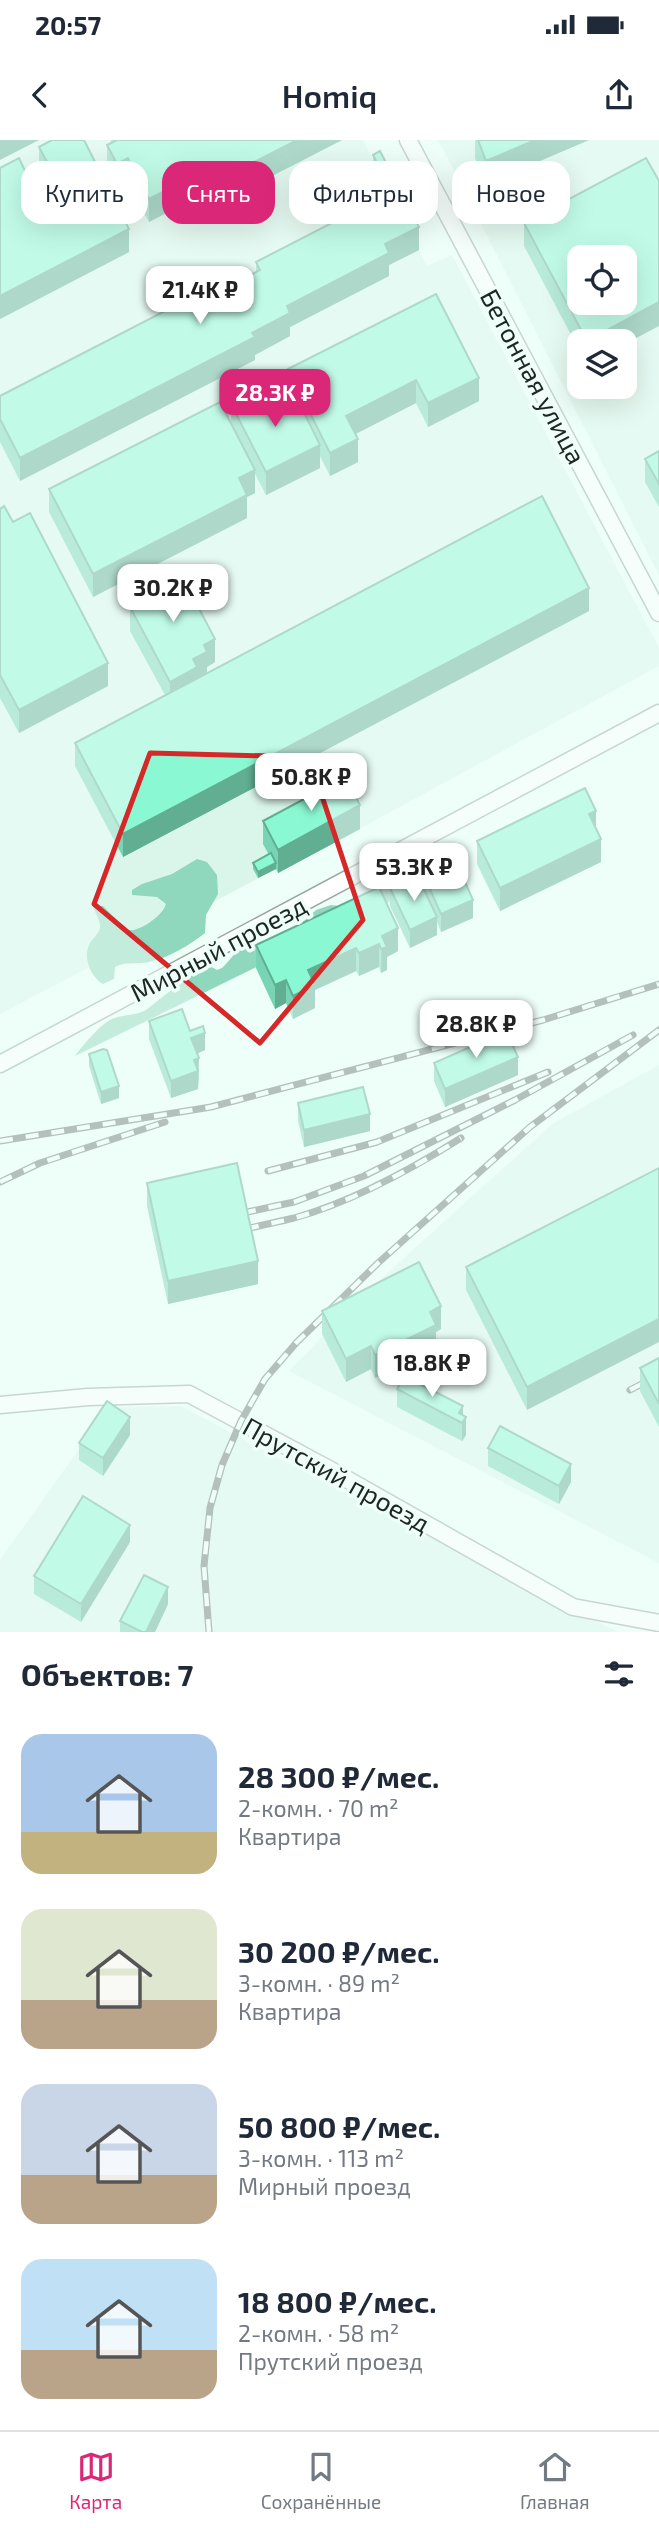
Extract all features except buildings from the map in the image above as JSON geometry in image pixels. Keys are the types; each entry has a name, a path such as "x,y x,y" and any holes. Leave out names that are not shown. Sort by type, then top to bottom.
{"street":[{"name":"Бетонная улица","path":"408,140 659,613"},
{"name":"Мирный проезд","path":"0,1064 659,713"},
{"name":"Прутский проезд","path":"0,1405 88,1397 190,1394 573,1607 659,1623"}],"highlighted area":[{"path":"150,753 309,757 363,920 260,1043 94,904"}],"shaded area":[{"path":"0,140 363,140 374,161 289,161 289,224 406,224 427,266 452,255 659,648 659,666 278,873 276,869 0,1014"},
{"path":"438,140 659,140 659,575 570,399 637,399 637,329 567,329 567,393 481,224 570,224 570,161 452,161 452,167"},
{"path":"659,1065 659,1563 289,1371 360,1298 552,1124"},
{"path":"181,1406 346,1494 618,1632 0,1632 0,1560 109,1407"}],"green space":[{"path":"197,859 207,862 217,875 218,894 206,915 205,933 164,957 115,967 114,979 103,984 99,981 87,960 90,943 100,928 93,906 103,906 127,930 137,929 160,914 166,904 157,897 132,895 132,890 172,874"},
{"path":"439,860 449,862 450,867 442,876 75,1056 108,1021 146,1010 203,965 217,970 222,968 251,939 257,937 259,947 293,931 316,910 331,905 347,907 377,887 403,882 423,865"}],"railway":[{"path":"0,1141 211,1107 543,1020 659,984"},
{"path":"209,1632 204,1566 210,1508 222,1465 241,1421 265,1379 297,1342 378,1263 530,1127 659,1030"},
{"path":"243,1213 294,1202 364,1176 515,1100 633,1035"},
{"path":"268,1171 377,1142 548,1072"},
{"path":"0,1182 40,1163 165,1122"},
{"path":"246,1229 294,1218 359,1194 422,1162 461,1138"},
{"path":"630,1390 659,1375"}]}
